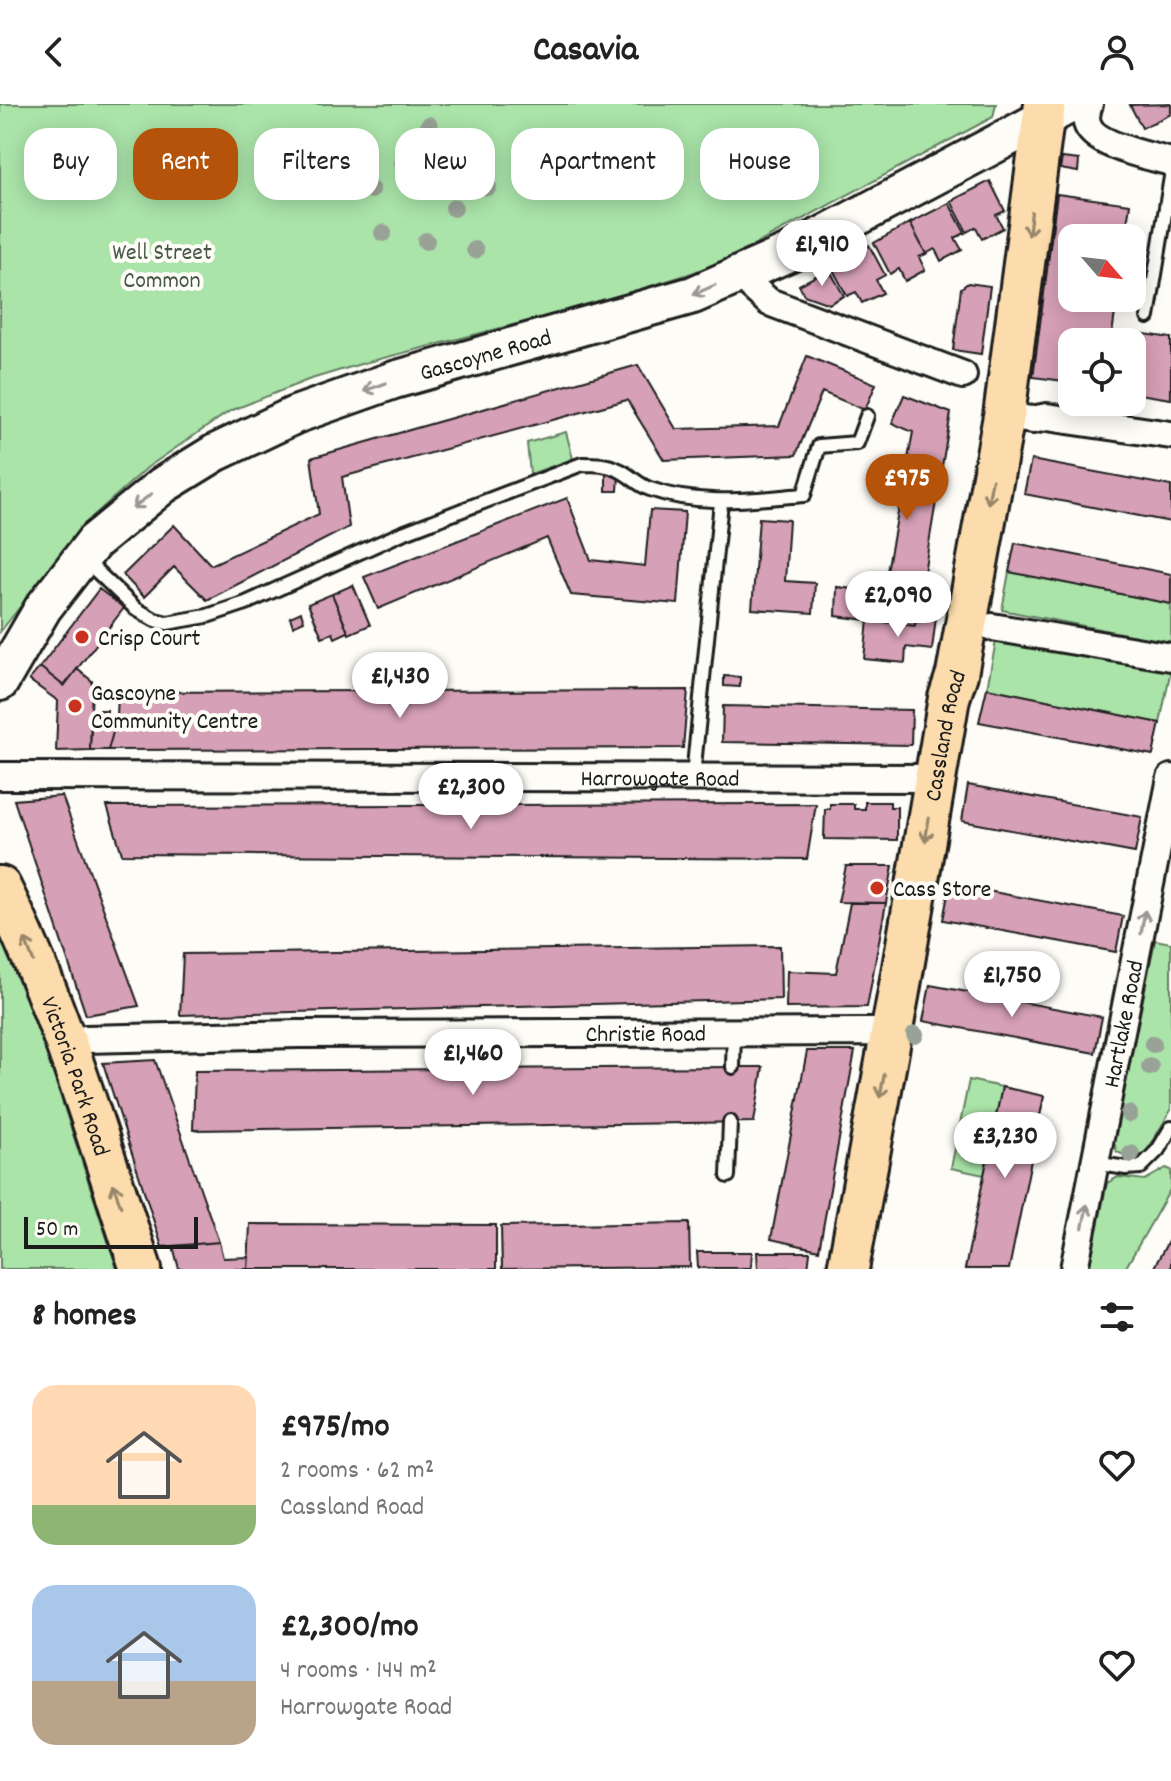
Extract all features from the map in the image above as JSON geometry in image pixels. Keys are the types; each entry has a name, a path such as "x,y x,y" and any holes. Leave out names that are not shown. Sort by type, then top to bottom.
{"main road":[{"name":"Cassland Road","path":"848,1269 1004,416 1053,109"},
{"name":"Victoria Park Road","path":"0,887 20,926 66,1042 141,1269"}],"street":[{"path":"1089,104 1087,124 1101,139 1171,162"},
{"name":"Gascoyne Road","path":"0,682 43,608 81,557 123,516 163,485 215,453 295,415 394,380 693,295 793,251 1053,109"},
{"path":"745,273 752,287 769,302 963,375"},
{"path":"1004,416 1032,420 1047,417 1171,435"},
{"path":"992,627 1171,657"},
{"name":"Harrowgate Road","path":"0,776 936,778"},
{"name":"Hartlake Road","path":"1074,1269 1171,778"},
{"name":"Christie Road","path":"66,1042 298,1034 892,1034"}],"lane":[{"path":"1148,317 1171,177"},
{"path":"81,557 136,609 155,620 167,623 207,616 246,603 400,534 582,464 603,464 650,489 721,502 804,495 819,446 857,443 867,416"},
{"path":"693,776 721,502"},
{"path":"733,1067 734,1032"},
{"path":"728,1176 730,1122"},
{"path":"1095,1163 1141,1167 1158,1150 1171,1128"}],"green space":[{"name":"Well Street Common","path":"0,104 996,104 993,117 726,260 591,305 308,380 230,411 148,467 92,517 0,632"},
{"path":"566,432 573,459 530,474 527,443"},
{"path":"1009,572 1171,604 1171,643 1002,610"},
{"path":"998,631 1171,669 1160,723 987,688"},
{"path":"0,928 46,1052 117,1269 0,1269"},
{"path":"1155,940 1171,943 1171,1110 1144,1156 1133,1159 1117,1152 1114,1143"},
{"path":"969,1080 1002,1087 984,1175 951,1168"},
{"path":"1166,1168 1171,1170 1171,1188 1125,1269 1089,1269 1107,1183 1118,1177 1145,1180"}],"building":[{"path":"1171,104 1171,114 1142,128 1130,105"},
{"path":"1062,158 1079,160 1078,172 1060,169"},
{"path":"990,181 1005,211 996,215 1003,228 982,239 976,227 967,232 951,201"},
{"path":"1057,194 1130,204 1127,224 1058,224 1058,312 1115,312 1113,328 1058,328 1058,380 1033,377"},
{"path":"949,203 965,233 955,238 962,250 941,261 935,249 926,254 910,223"},
{"path":"910,223 926,254 919,257 925,270 905,281 899,269 890,274 874,243"},
{"path":"869,245 885,275 876,280 883,293 862,303 856,292 847,296 831,266"},
{"path":"829,269 844,296 829,304 804,295 799,285"},
{"path":"968,283 990,286 981,354 953,350 961,288"},
{"path":"1146,334 1171,338 1171,399 1146,395"},
{"path":"807,356 876,384 865,410 822,392 796,455 664,460 627,400 342,477 349,527 207,600 174,567 144,597 123,575 174,525 211,565 319,514 311,458 638,365 676,429 779,426"},
{"path":"904,395 951,413 915,626 836,616 837,587 883,593 913,432 892,423"},
{"path":"1031,460 1171,486 1171,522 1024,494"},
{"path":"606,474 619,475 618,491 606,491"},
{"path":"567,498 591,560 645,566 650,510 685,512 678,604 571,595 547,538 378,609 364,577"},
{"path":"759,518 789,520 785,581 815,583 813,613 752,609"},
{"path":"1015,543 1171,574 1171,604 1009,572"},
{"path":"353,585 370,625 349,634 332,594"},
{"name":"Crisp Court","path":"99,589 124,608 64,686 40,667"},
{"path":"332,594 348,632 335,638 333,633 322,637 308,604"},
{"path":"301,612 304,621 293,626 290,617"},
{"path":"917,614 936,617 932,650 906,647 905,663 864,659 868,620 915,626"},
{"name":"Gascoyne Community Centre","path":"40,667 64,686 77,669 92,681 90,750 56,751 58,701 29,680"},
{"path":"724,676 740,677 740,687 724,686"},
{"path":"987,688 1160,723 1153,755 979,722"},
{"path":"688,690 683,748 108,750 117,718 118,692"},
{"path":"723,706 912,710 911,745 722,742"},
{"path":"92,710 107,710 106,719 117,718 108,750 90,750"},
{"path":"968,785 1142,817 1135,853 962,821"},
{"path":"62,796 139,1006 86,1015 14,800"},
{"path":"865,802 890,802 890,807 897,807 897,840 824,839 825,809 830,809 830,804 854,804 854,809 865,809"},
{"path":"816,804 807,859 122,854 107,806"},
{"path":"846,866 893,866 886,903 838,902"},
{"path":"950,884 1123,916 1116,952 943,920"},
{"path":"850,903 886,903 867,1007 786,1008 787,971 836,973"},
{"path":"780,946 781,999 180,1015 183,954"},
{"path":"930,985 1102,1017 1095,1053 923,1021"},
{"path":"807,1051 855,1051 819,1250 771,1239"},
{"path":"155,1060 219,1242 162,1247 103,1063"},
{"path":"763,1067 754,1122 193,1130 195,1071"},
{"path":"1002,1087 1044,1096 1009,1269 965,1269"},
{"path":"689,1223 690,1267 502,1269 501,1226"},
{"path":"250,1224 496,1225 496,1269 248,1269"},
{"path":"1171,1236 1171,1269 1153,1269"},
{"path":"219,1242 223,1258 249,1257 248,1269 179,1269 173,1246"},
{"path":"697,1252 752,1252 751,1268 698,1268"},
{"path":"757,1252 810,1252 808,1268 758,1269"}],"place":[{"name":"Crisp Court","path":"82,637"},
{"name":"Gascoyne Community Centre","path":"75,706"},
{"name":"Cass Store","path":"877,888"}]}
